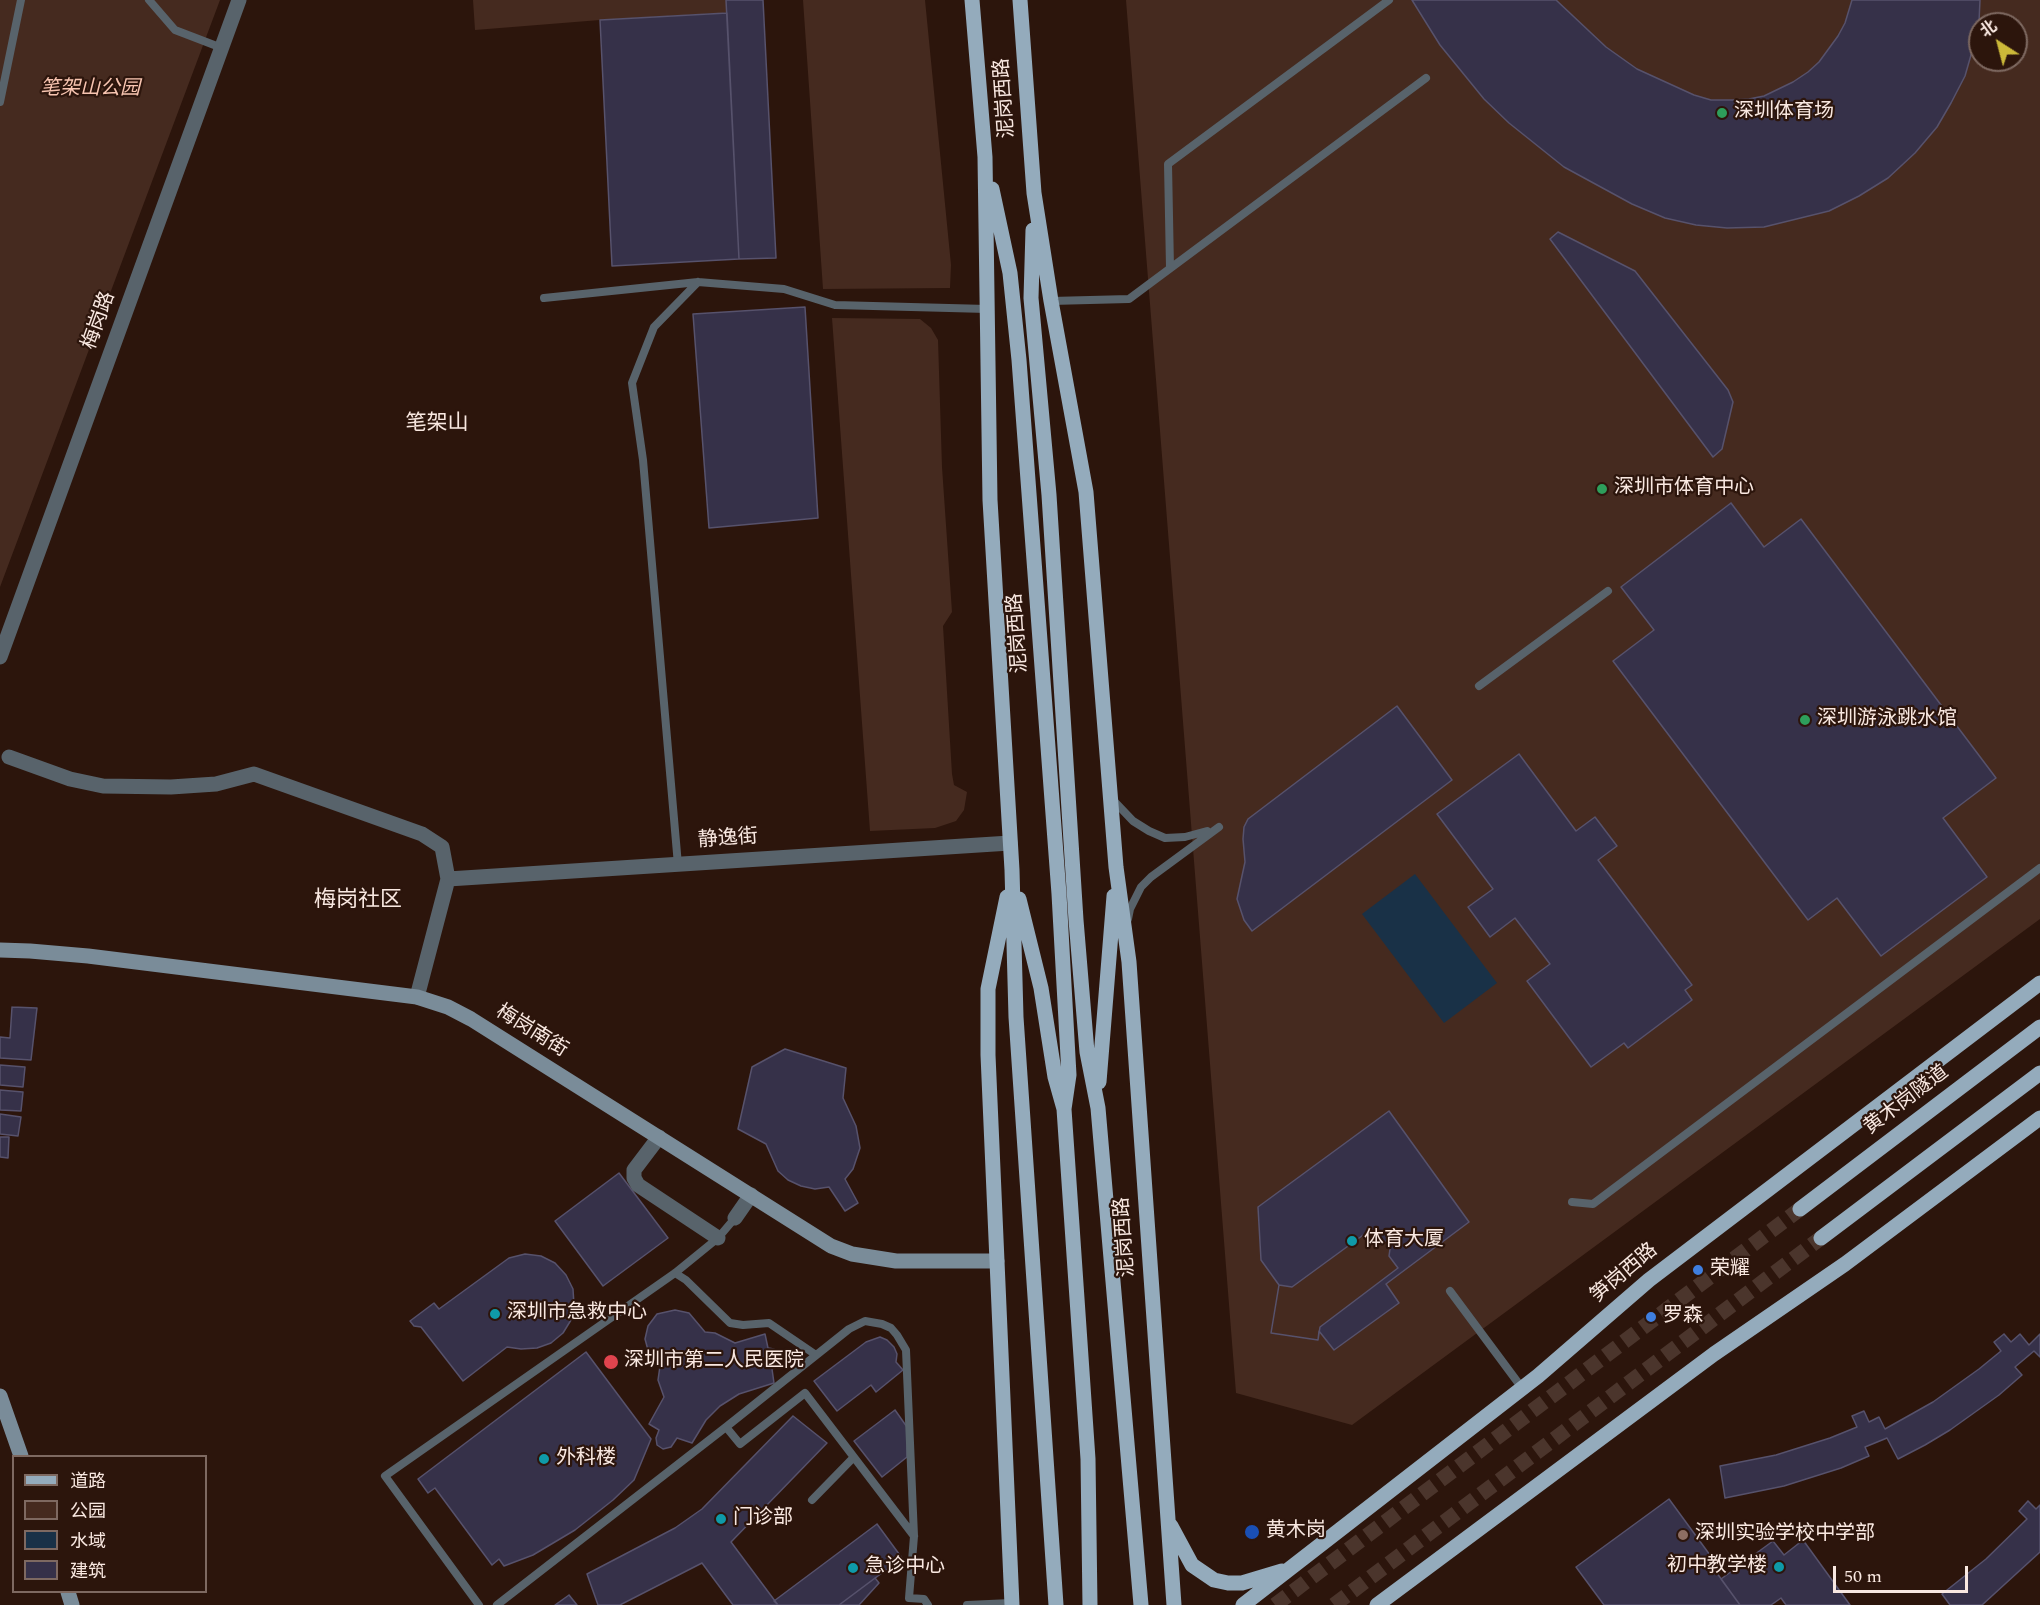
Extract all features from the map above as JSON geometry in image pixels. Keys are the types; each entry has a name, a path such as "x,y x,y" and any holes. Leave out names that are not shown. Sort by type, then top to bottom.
{"main road":[{"name":"泥岗西路","path":"972,0 984,156 990,500 1012,870 1016,1017 1056,1605"},
{"name":"泥岗西路","path":"1020,0 1034,193 1086,492 1116,867 1129,962 1173,1605"},
{"name":"泥岗西路","path":"984,156 1010,273 1019,360 1059,894 1069,1076 1064,1109"},
{"name":"泥岗西路","path":"1034,193 1031,298 1049,495 1076,920 1087,1052 1098,1108 1141,1605"},
{"name":"泥岗西路","path":"1098,1108 1116,867"},
{"name":"泥岗西路","path":"1012,870 1041,988 1055,1077 1064,1109 1088,1459 1090,1605"},
{"path":"1011,1604 989,1123 988,988 1012,870"},
{"name":"笋岗西路","path":"1243,1605 1522,1388 1649,1280 2040,983"},
{"name":"黄木岗隧道","path":"1800,1209 2040,1028"},
{"path":"1821,1238 2040,1073"},
{"path":"1377,1605 1714,1354 1845,1264 2040,1118"},
{"path":"1167,1518 1192,1565 1214,1580 1242,1583 1292,1567"}],"street":[{"name":"梅岗路","path":"0,657 240,0"},
{"path":"9,757 70,779 103,786 171,787 216,784 254,774 422,834 442,847 448,879 417,996"},
{"name":"静逸街","path":"448,879 1010,843"},
{"name":"梅岗南街","path":"0,950 88,956 417,996 448,1007 471,1019 831,1246 852,1254 896,1261 997,1261"},
{"path":"659,1137 634,1170 634,1178 638,1185 718,1238"},
{"path":"735,1218 751,1195"},
{"path":"0,1396 21,1455"}],"lane":[{"path":"0,102 21,0"},
{"path":"149,0 175,30 222,48"},
{"path":"1170,268 1168,164 1389,0"},
{"path":"1051,301 1129,299 1426,78"},
{"path":"678,865 643,460 632,383 654,327 698,282"},
{"path":"544,298 698,282 784,289 834,305 987,309"},
{"path":"1479,686 1608,591"},
{"path":"1111,798 1133,820 1165,838 1200,834 1219,827 1141,887 1130,909 1125,930"},
{"path":"1572,1202 1593,1204 2040,868"},
{"path":"478,1605 385,1476 675,1273 718,1238 735,1218"},
{"path":"675,1273 686,1280 730,1323 743,1326 769,1323 816,1355"},
{"path":"1450,1291 1522,1388"},
{"path":"497,1605 849,1329 865,1321 891,1328 903,1343 907,1356 914,1536 909,1598 924,1599 928,1605"},
{"path":"726,1427 740,1444 805,1393 914,1536"},
{"path":"812,1500 854,1457"},
{"path":"968,1605 1011,1604"}],"green space":[{"name":"笔架山公园","path":"0,0 220,0 0,587"},
{"path":"473,0 735,0 736,12 475,30"},
{"path":"803,0 925,0 951,265 950,288 823,289"},
{"name":"深圳市体育中心","path":"1126,0 2040,0 2040,919 1352,1425 1236,1393"},
{"path":"832,318 920,319 931,328 938,340 942,467 952,612 943,626 952,774 954,785 967,792 964,810 956,821 935,828 870,831"}],"water":[{"path":"1415,874 1497,983 1444,1023 1362,914"}],"building":[{"path":"726,0 763,0 776,258 739,259"},
{"name":"深圳体育场","path":"1412,0 1556,0 1606,47 1637,69 1694,95 1711,100 1749,99 1764,96 1793,82 1819,62 1845,23 1852,0 1980,0 1979,12 1968,12 1968,66 1965,76 1937,127 1915,153 1888,178 1829,211 1764,227 1727,228 1696,225 1665,218 1632,204 1564,167 1509,123 1484,99 1440,45"},
{"path":"727,13 739,259 612,266 600,20"},
{"path":"1558,232 1635,271 1728,390 1733,402 1722,449 1713,457 1550,239"},
{"path":"805,307 818,518 709,528 693,314"},
{"name":"深圳游泳跳水馆","path":"1731,503 1764,547 1801,519 1996,778 1943,818 1987,877 1881,956 1837,898 1808,920 1613,661 1654,630 1621,587"},
{"path":"1397,706 1452,780 1252,931 1244,920 1237,899 1245,862 1243,839 1244,827 1248,819"},
{"path":"1519,754 1576,831 1595,817 1617,846 1598,860 1692,985 1685,990 1692,1000 1628,1048 1624,1043 1591,1067 1527,981 1550,964 1515,918 1490,937 1468,907 1493,889 1437,814"},
{"path":"12,1007 37,1008 31,1060 0,1058 0,1037 10,1038"},
{"path":"785,1049 846,1068 843,1098 856,1126 860,1148 853,1169 845,1179 858,1203 845,1211 829,1187 815,1189 788,1180 778,1171 766,1144 738,1129 752,1067"},
{"path":"0,1065 25,1067 23,1087 0,1085"},
{"path":"0,1090 23,1092 21,1111 0,1110"},
{"name":"体育大厦","path":"1389,1111 1469,1222 1386,1284 1399,1303 1334,1350 1319,1331 1318,1340 1271,1333 1279,1285 1261,1260 1258,1207"},
{"path":"0,1114 21,1117 18,1136 0,1134"},
{"path":"0,1137 9,1137 8,1158 0,1157"},
{"path":"619,1173 668,1238 603,1286 555,1221"},
{"path":"1370,1230 1378,1240 1391,1242 1389,1256 1398,1268 1320,1327 1318,1340 1271,1333 1279,1285 1292,1287"},
{"name":"深圳市急救中心","path":"525,1254 541,1256 555,1263 566,1275 573,1289 574,1305 571,1320 563,1333 551,1343 537,1348 507,1347 463,1381 421,1327 414,1326 410,1321 434,1303 439,1309 509,1258"},
{"path":"675,1310 689,1313 705,1332 715,1333 735,1343 765,1334 768,1348 779,1353 780,1360 772,1369 774,1383 739,1394 720,1406 706,1420 692,1443 677,1438 671,1447 663,1449 657,1445 656,1438 659,1430 649,1424 664,1397 658,1380 660,1366 648,1350 645,1339 648,1326 657,1314"},
{"path":"2004,1334 2011,1342 2020,1334 2029,1345 2040,1334 2040,1357 2034,1351 2015,1367 2022,1375 1999,1395 1925,1445 1898,1459 1887,1438 1865,1447 1869,1456 1841,1468 1784,1486 1725,1498 1720,1466 1776,1455 1830,1438 1857,1427 1852,1416 1864,1411 1869,1422 1879,1417 1885,1429 1933,1402 1979,1369 2001,1351 1994,1342"},
{"path":"880,1337 894,1347 897,1354 896,1362 903,1370 876,1392 871,1385 837,1411 814,1381 866,1342"},
{"name":"外科楼","path":"586,1352 651,1439 634,1480 575,1530 533,1555 504,1566 499,1559 492,1565 435,1488 428,1493 418,1479"},
{"path":"895,1410 907,1427 907,1457 882,1477 854,1441"},
{"name":"门诊部","path":"793,1416 827,1443 731,1542 778,1605 733,1605 702,1563 620,1605 598,1605 587,1574 675,1528 702,1509"},
{"path":"1669,1499 1718,1566 1714,1569 1740,1605 1604,1605 1576,1567"},
{"path":"2028,1501 2036,1509 2040,1505 2040,1552 1982,1605 1950,1605 1942,1594 1986,1559 2027,1519 2019,1511"},
{"name":"急诊中心","path":"877,1524 902,1558 839,1605 778,1605 774,1601"},
{"name":"初中教学楼","path":"1803,1540 1850,1605 1786,1605 1781,1598 1771,1605 1740,1605 1721,1579 1773,1541 1784,1555"},
{"path":"875,1578 879,1583 859,1605 839,1605"},
{"path":"569,1595 577,1605 555,1605"}],"tunnel":[{"path":"1275,1605 1800,1209"},
{"path":"1334,1605 1821,1238"}],"place":[{"name":"深圳体育场","path":"1722,113"},
{"name":"深圳市体育中心","path":"1602,489"},
{"name":"深圳游泳跳水馆","path":"1805,720"},
{"name":"体育大厦","path":"1352,1241"},
{"name":"荣耀","path":"1698,1270"},
{"name":"深圳市急救中心","path":"495,1314"},
{"name":"罗森","path":"1651,1317"},
{"name":"深圳市第二人民医院","path":"611,1362"},
{"name":"外科楼","path":"544,1459"},
{"name":"门诊部","path":"721,1519"},
{"name":"黄木岗","path":"1252,1532"},
{"name":"深圳实验学校中学部","path":"1683,1535"},
{"name":"初中教学楼","path":"1779,1567"},
{"name":"急诊中心","path":"853,1568"}],"district":[{"name":"笔架山","path":"437,425"},
{"name":"梅岗社区","path":"358,902"}]}
